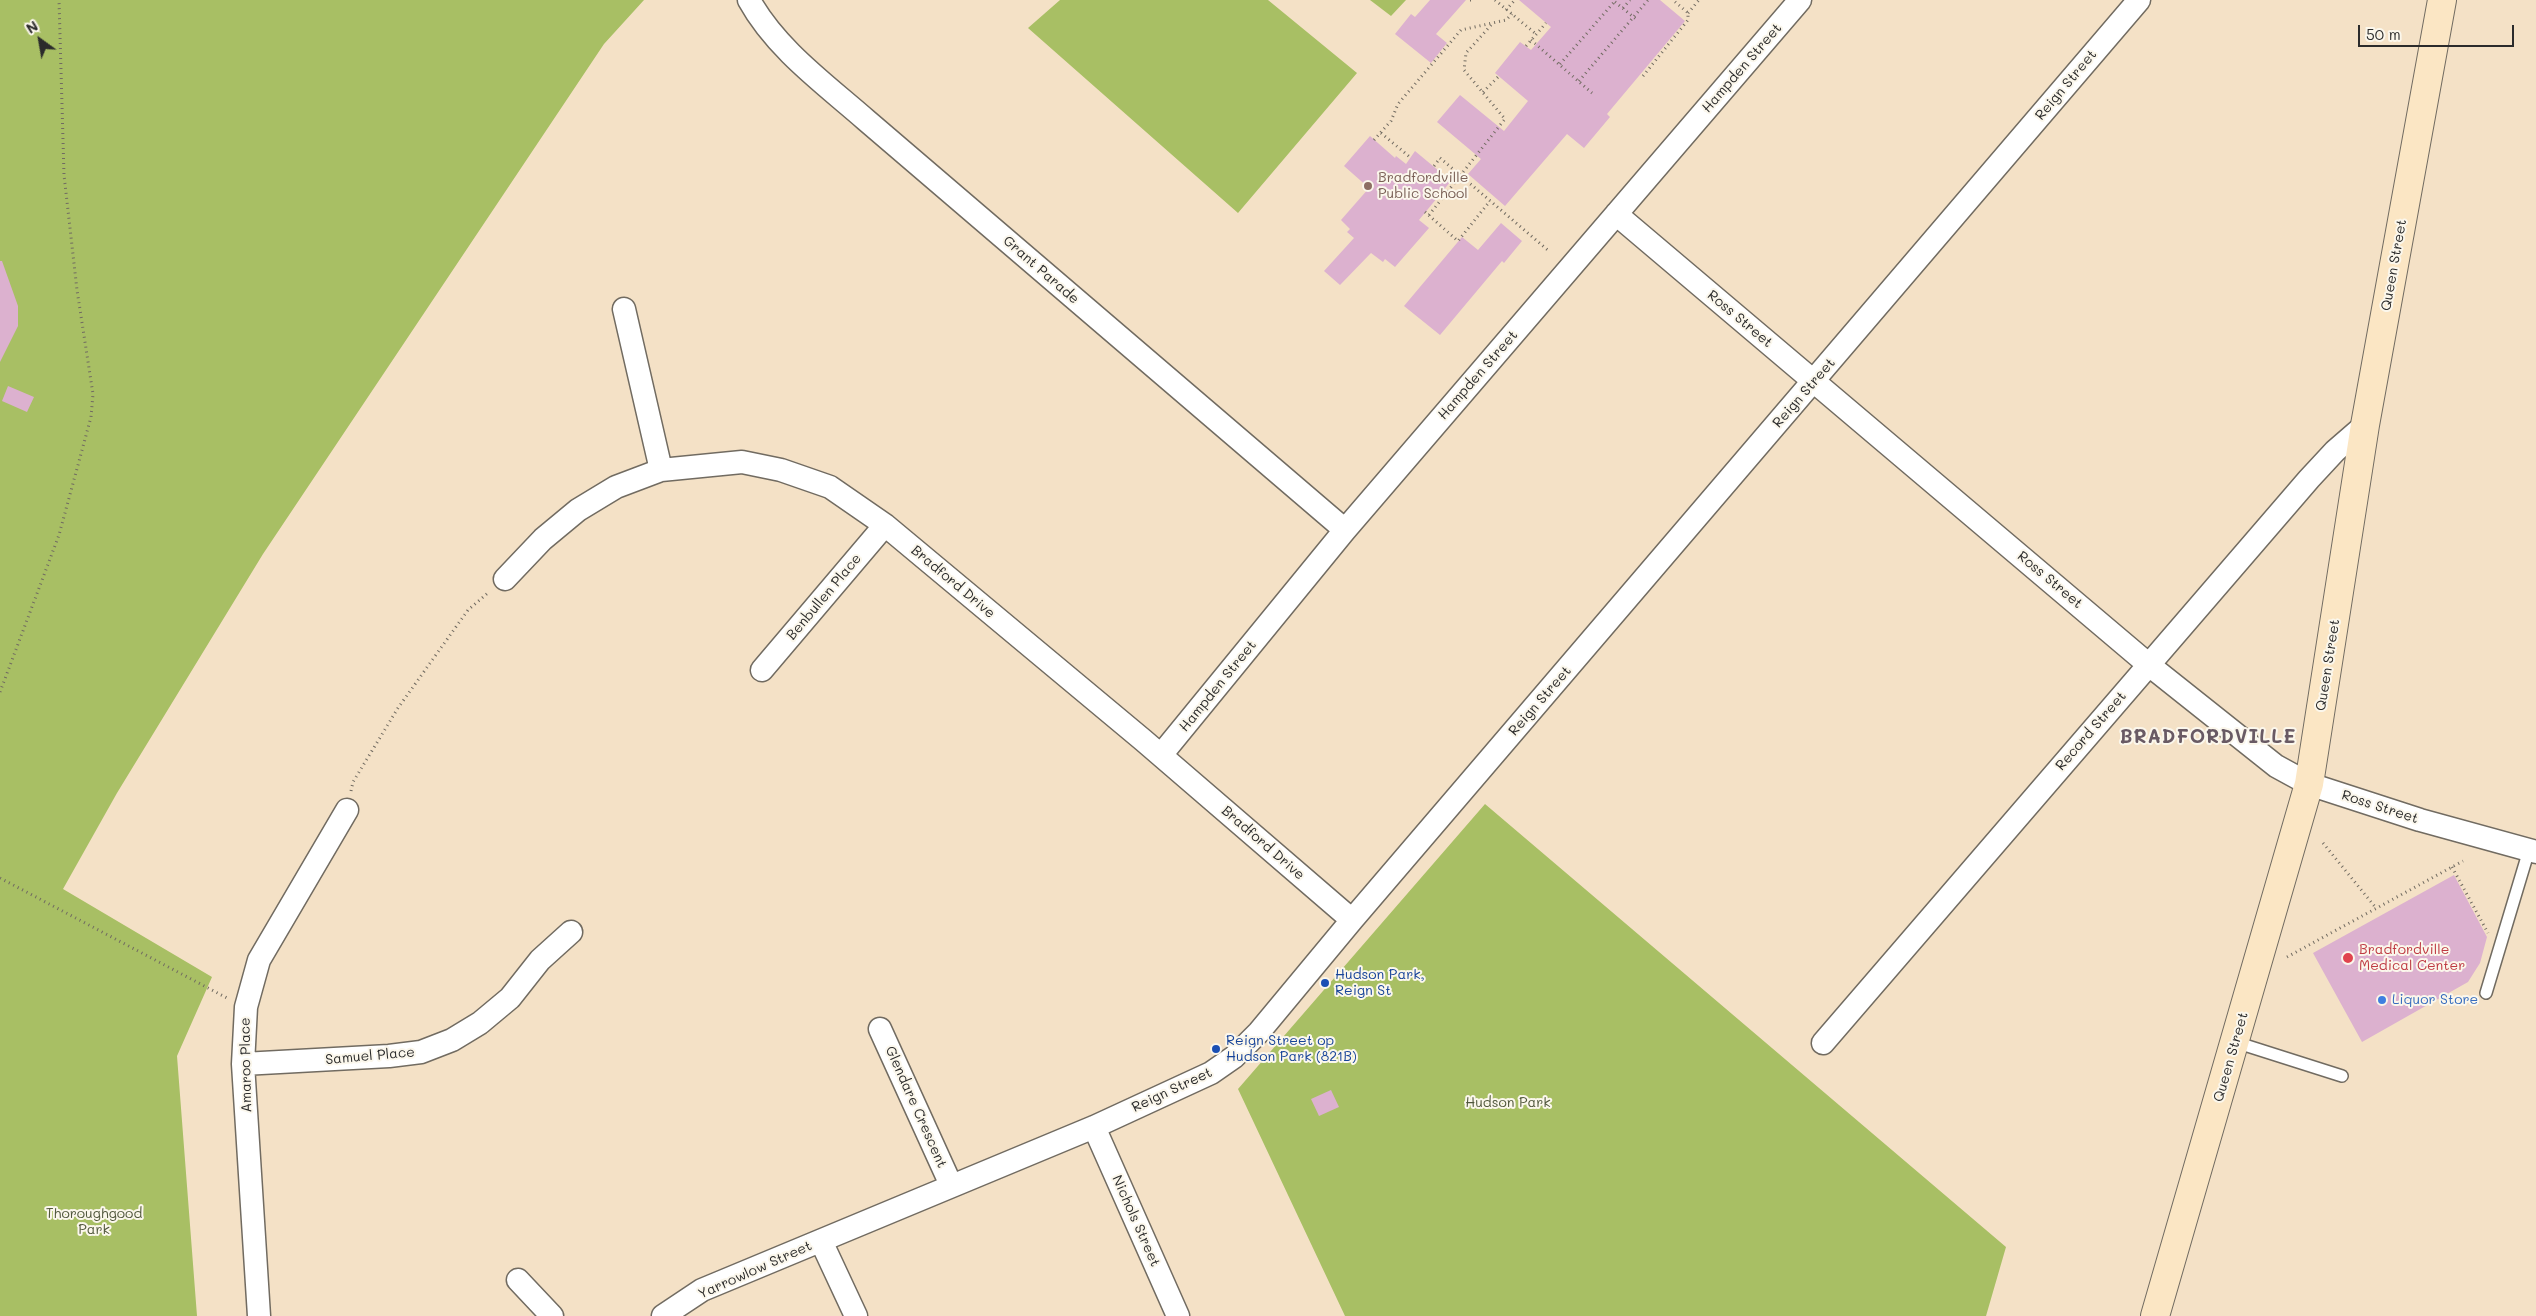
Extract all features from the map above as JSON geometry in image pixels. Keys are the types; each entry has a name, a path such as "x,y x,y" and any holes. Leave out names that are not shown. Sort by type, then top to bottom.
{"street":[{"name":"Grant Parade","path":"749,0 755,11 788,52 1345,530"},
{"name":"Hampden Street","path":"1161,756 1345,530 1800,0"},
{"name":"Reign Street","path":"821,1241 1094,1126 1210,1073 1234,1057 1259,1032 1352,920 2139,0"},
{"name":"Queen Street","path":"2155,1316 2309,784 2365,425 2442,0"},
{"name":"Ross Street","path":"1616,214 2149,665 2276,766 2309,784 2420,820 2533,851"},
{"path":"624,309 661,470"},
{"name":"Record Street","path":"1823,1043 2309,479 2335,451 2365,425"},
{"name":"Bradford Drive","path":"505,579 543,539 578,510 616,487 661,470 742,462 781,470 830,487 885,525 1161,756 1352,920"},
{"name":"Benbullen Place","path":"762,670 885,525"},
{"name":"Amaroo Place","path":"260,1316 243,1064 246,1007 259,960 348,810"},
{"name":"Samuel Place","path":"243,1064 389,1056 421,1052 452,1040 480,1023 510,998 540,960 571,932"},
{"name":"Glendare Crescent","path":"880,1029 951,1185"},
{"name":"Nichols Street","path":"1094,1126 1178,1316"},
{"path":"821,1241 856,1316"},
{"name":"Yarrowlow Street","path":"663,1316 702,1290 821,1241"},
{"path":"518,1280 552,1316"}],"lane":[{"path":"2486,994 2533,851"},
{"path":"2235,1042 2342,1076"}],"path":[{"path":"0,692 59,535 91,417 93,394 77,290 64,175 59,0"},
{"path":"1495,0 1536,34"},
{"path":"1506,10 1515,0"},
{"path":"1623,8 1630,0"},
{"path":"1579,81 1635,18 1648,0"},
{"path":"1673,0 1688,13"},
{"path":"1643,76 1688,20 1688,13 1699,0"},
{"path":"1560,64 1616,1 1635,18"},
{"path":"1374,140 1391,121 1398,104 1461,30 1506,20 1512,14"},
{"path":"1490,201 1458,241 1427,214 1506,119 1464,70 1466,52 1493,23"},
{"path":"1526,46 1546,23"},
{"path":"1531,40 1592,92"},
{"path":"1483,92 1499,76"},
{"path":"1381,133 1411,158"},
{"path":"1434,166 1440,158 1550,252"},
{"path":"348,810 353,782 398,708 468,610 505,579"},
{"path":"2323,843 2376,908"},
{"path":"2287,957 2463,861"},
{"path":"2452,868 2492,938"},
{"path":"0,878 193,982 246,1007"}],"green space":[{"name":"Thoroughgood Park","path":"0,0 644,0 604,44 263,554 117,793 63,889 212,977 177,1056 197,1316 0,1316"},
{"path":"1060,0 1268,0 1357,73 1238,213 1028,28"},
{"path":"1370,0 1406,0 1391,16"},
{"name":"Hudson Park","path":"1485,804 2006,1247 1986,1316 1345,1316 1238,1089"}],"building":[{"path":"1430,0 1466,0 1436,34 1447,43 1431,63 1395,34 1411,14 1415,17"},
{"path":"1519,0 1660,0 1685,21 1607,114 1610,117 1584,148 1567,134 1505,206 1468,174 1481,159 1437,122 1460,95 1504,131 1528,101 1495,73 1520,42 1531,50 1551,27"},
{"path":"1370,136 1395,158 1396,156 1406,164 1415,151 1451,181 1419,220 1429,228 1395,267 1385,259 1383,262 1371,253 1340,285 1324,271 1354,238 1347,232 1350,229 1341,220 1369,188 1344,166"},
{"path":"1501,223 1522,241 1504,263 1502,261 1440,335 1404,306 1462,237 1478,250"},
{"path":"0,261 2,261 18,306 18,326 0,362"},
{"path":"8,386 34,397 27,412 2,401"},
{"path":"2454,875 2487,937 2480,963 2468,982 2362,1042 2313,953"},
{"path":"1331,1090 1339,1107 1319,1116 1311,1099"}],"place":[{"name":"Bradfordville Public School","path":"1368,186"},
{"name":"Bradfordville Medical Center","path":"2348,958"},
{"name":"Hudson Park, Reign St","path":"1325,983"},
{"name":"Liquor Store","path":"2382,1000"},
{"name":"Reign Street op Hudson Park (821B)","path":"1216,1049"}],"district":[{"name":"BRADFORDVILLE","path":"2208,737"}]}
